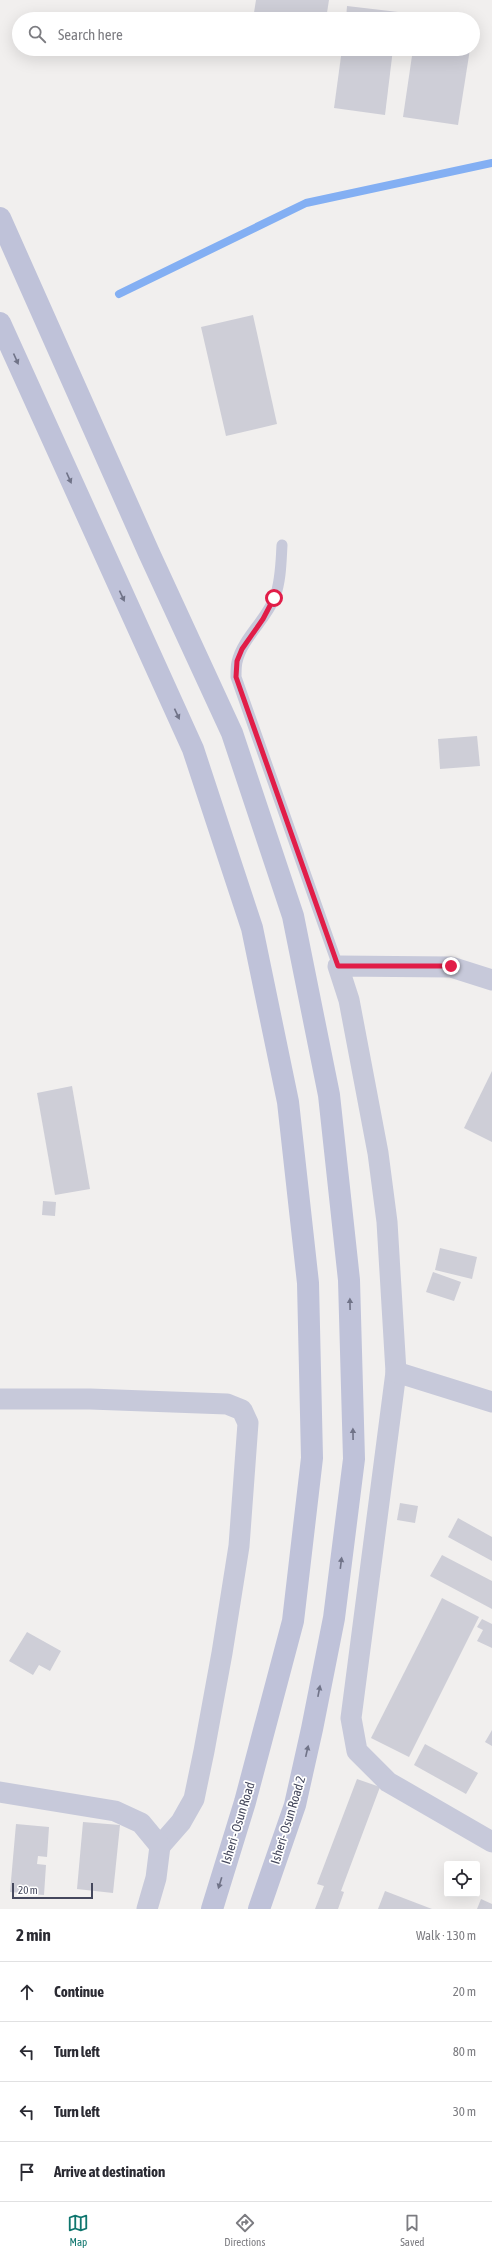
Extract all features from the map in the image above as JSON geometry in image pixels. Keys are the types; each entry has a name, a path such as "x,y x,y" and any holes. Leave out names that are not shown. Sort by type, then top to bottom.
{"main road":[{"name":"Isheri- Osun Road 2","path":"0,218 146,546 232,733 295,924 329,1094 350,1280 354,1452 334,1618 312,1729 295,1805 259,1909"},
{"name":"Isheri - Osun Road","path":"0,323 193,748 252,928 288,1102 308,1283 312,1458 293,1621 262,1738 212,1909"}],"street":[{"path":"492,980 451,966 338,966 349,1000 379,1161 387,1222 396,1372 352,1718 357,1751 388,1782 492,1842"},
{"path":"396,1372 492,1402"},
{"path":"0,1399 90,1399 227,1404 242,1410 248,1423 239,1546 222,1653 204,1751 194,1799 181,1822 160,1846 156,1878 147,1909"},
{"path":"0,1792 115,1811 141,1823 160,1846"}],"lane":[{"path":"282,544 280,578 274,598 263,619 242,649 237,661 236,677 338,966"}],"building":[{"path":"256,0 329,0 327,12 254,12"},
{"path":"347,6 398,12 347,12"},
{"path":"341,56 392,56 385,115 334,108"},
{"path":"412,56 469,56 458,125 403,117"},
{"path":"253,315 277,424 226,436 201,327"},
{"path":"477,736 480,766 440,769 438,739"},
{"path":"492,1071 492,1142 464,1128"},
{"path":"72,1086 90,1189 55,1195 37,1093"},
{"path":"43,1201 56,1202 55,1216 42,1215"},
{"path":"440,1248 477,1257 472,1279 435,1270"},
{"path":"433,1272 461,1282 454,1301 426,1292"},
{"path":"400,1503 418,1506 415,1523 397,1520"},
{"path":"458,1518 492,1537 492,1561 448,1537"},
{"path":"442,1555 492,1581 492,1609 430,1576"},
{"path":"442,1598 479,1617 409,1757 371,1738"},
{"path":"482,1619 492,1624 492,1648 477,1641 483,1630 477,1627"},
{"path":"27,1632 61,1651 50,1671 39,1665 33,1675 9,1661"},
{"path":"492,1730 492,1746 485,1742"},
{"path":"425,1744 478,1773 466,1794 414,1765"},
{"path":"357,1779 380,1787 341,1891 344,1892 338,1909 315,1909 324,1886 317,1884"},
{"path":"83,1822 120,1825 113,1893 77,1889"},
{"path":"16,1824 49,1827 47,1857 38,1856 37,1864 46,1865 44,1895 10,1892"},
{"path":"385,1891 432,1909 378,1909"},
{"path":"481,1899 492,1904 492,1909 477,1909"}],"waterway":[{"path":"119,294 306,203 492,163"}],"route":[{"path":"274,598 263,619 242,649 237,661 236,677 338,966 451,966"}]}
